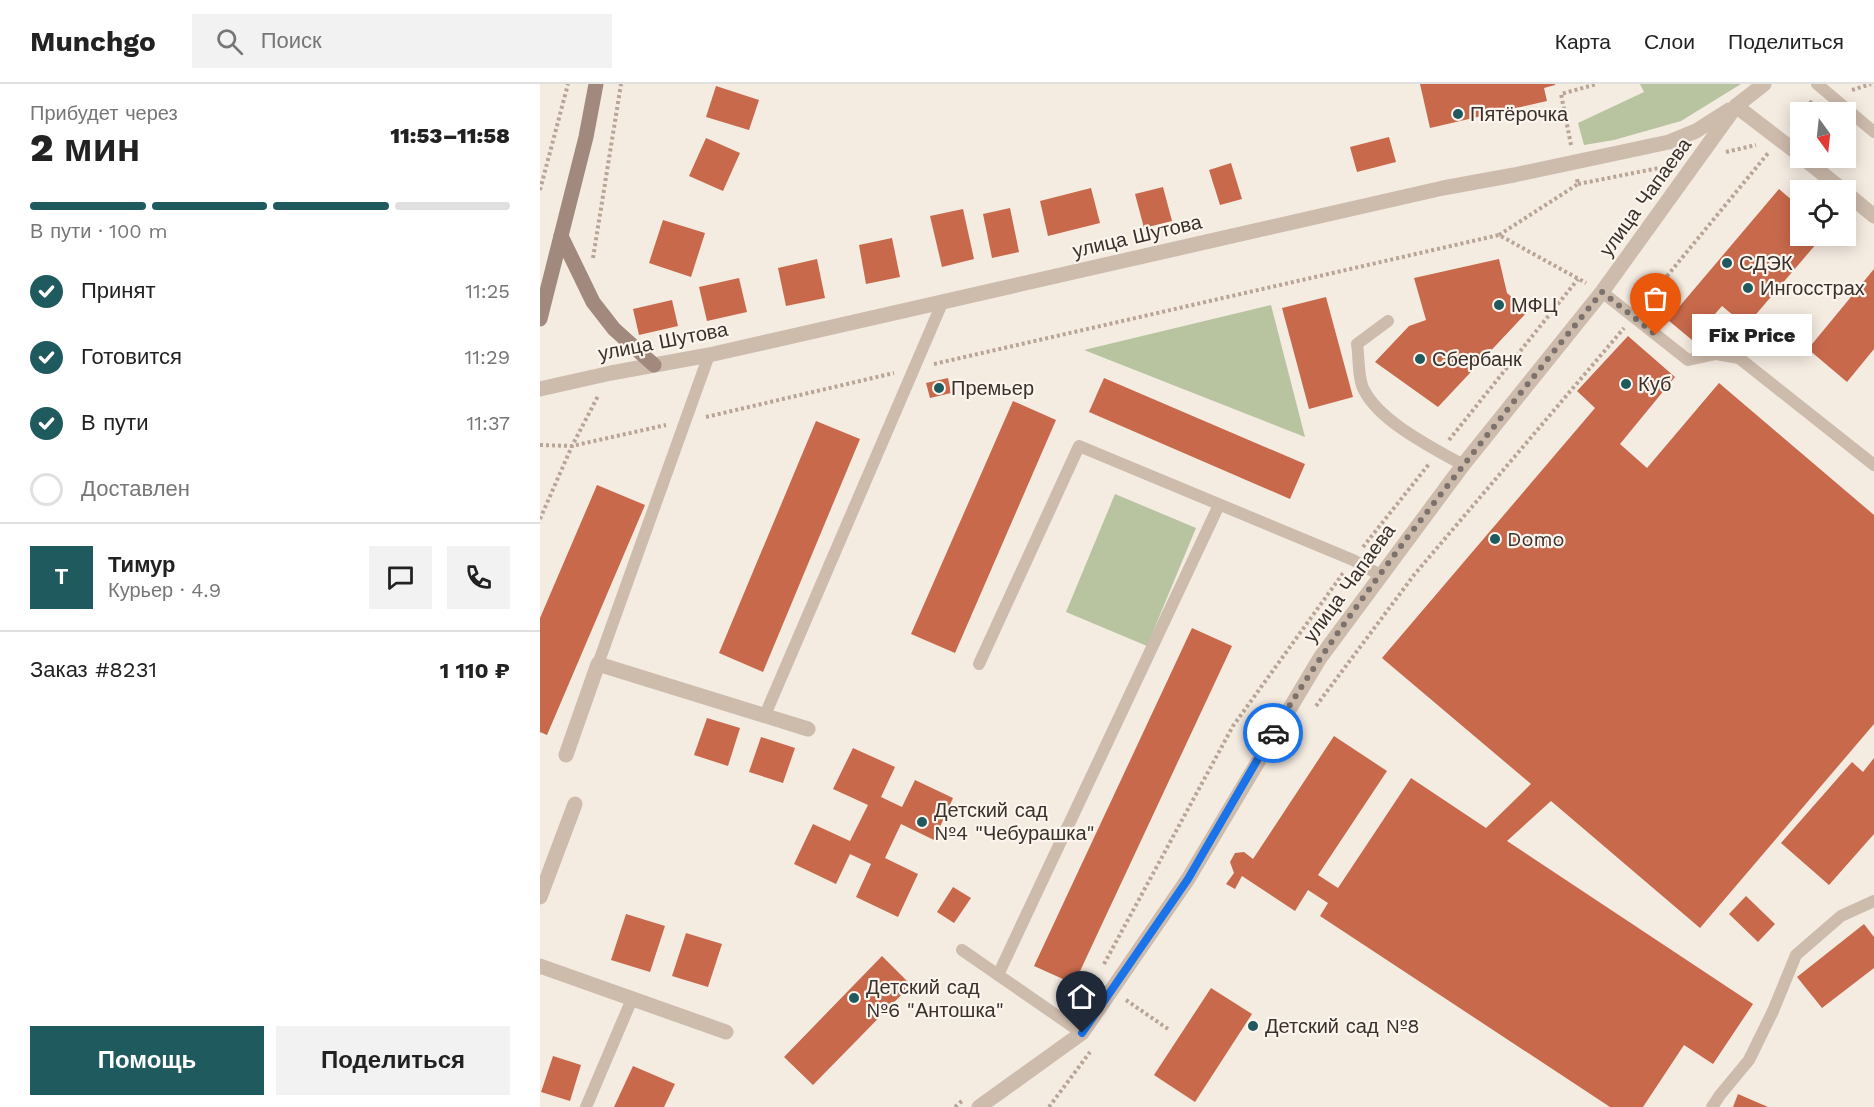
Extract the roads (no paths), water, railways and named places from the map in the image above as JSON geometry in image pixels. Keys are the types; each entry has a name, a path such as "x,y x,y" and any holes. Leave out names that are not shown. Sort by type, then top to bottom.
{"street":[{"path":"540,319 586,137 596,84"},
{"name":"улица Чапаева","path":"974,1101 1082,1033 1188,879 1320,658 1463,465 1602,292 1736,106 1761,85"},
{"path":"1736,106 1790,148"},
{"name":"улица Шутова","path":"540,389 709,355 1431,191 1669,142 1696,131 1736,106"},
{"path":"1816,168 1830,180"},
{"path":"1856,201 1874,216"},
{"path":"561,236 593,302 614,329 654,365"},
{"path":"566,755 598,664 808,729"},
{"path":"540,897 575,804"},
{"path":"540,966 726,1032"}],"lane":[{"path":"1817,84 1874,132"},
{"path":"1602,292 1688,360 1716,354 1739,358 1874,465"},
{"path":"765,716 943,301"},
{"path":"1388,321 1357,344 1363,389 1375,406 1409,435 1463,465"},
{"path":"598,664 709,355"},
{"path":"979,664 1079,446 1353,560 1380,575"},
{"path":"998,975 1219,505"},
{"path":"1712,1107 1749,1060 1773,1011 1796,955 1841,916 1874,901"},
{"path":"962,950 1082,1033"},
{"path":"586,1107 632,999"}],"place":[{"name":"Пятёрочка","path":"1458,114"},
{"name":"СДЭК","path":"1727,263"},
{"name":"Ингосстрах","path":"1748,288"},
{"name":"МФЦ","path":"1499,305"},
{"name":"Fix Price","path":"1656,335"},
{"name":"Сбербанк","path":"1420,359"},
{"name":"Куб","path":"1626,384"},
{"name":"Премьер","path":"939,388"},
{"name":"Domo","path":"1495,539"},
{"name":"Детский сад №4 \"Чебурашка\"","path":"922,822"},
{"name":"Детский сад №6 \"Антошка\"","path":"854,998"},
{"name":"Детский сад №8","path":"1253,1026"}]}
